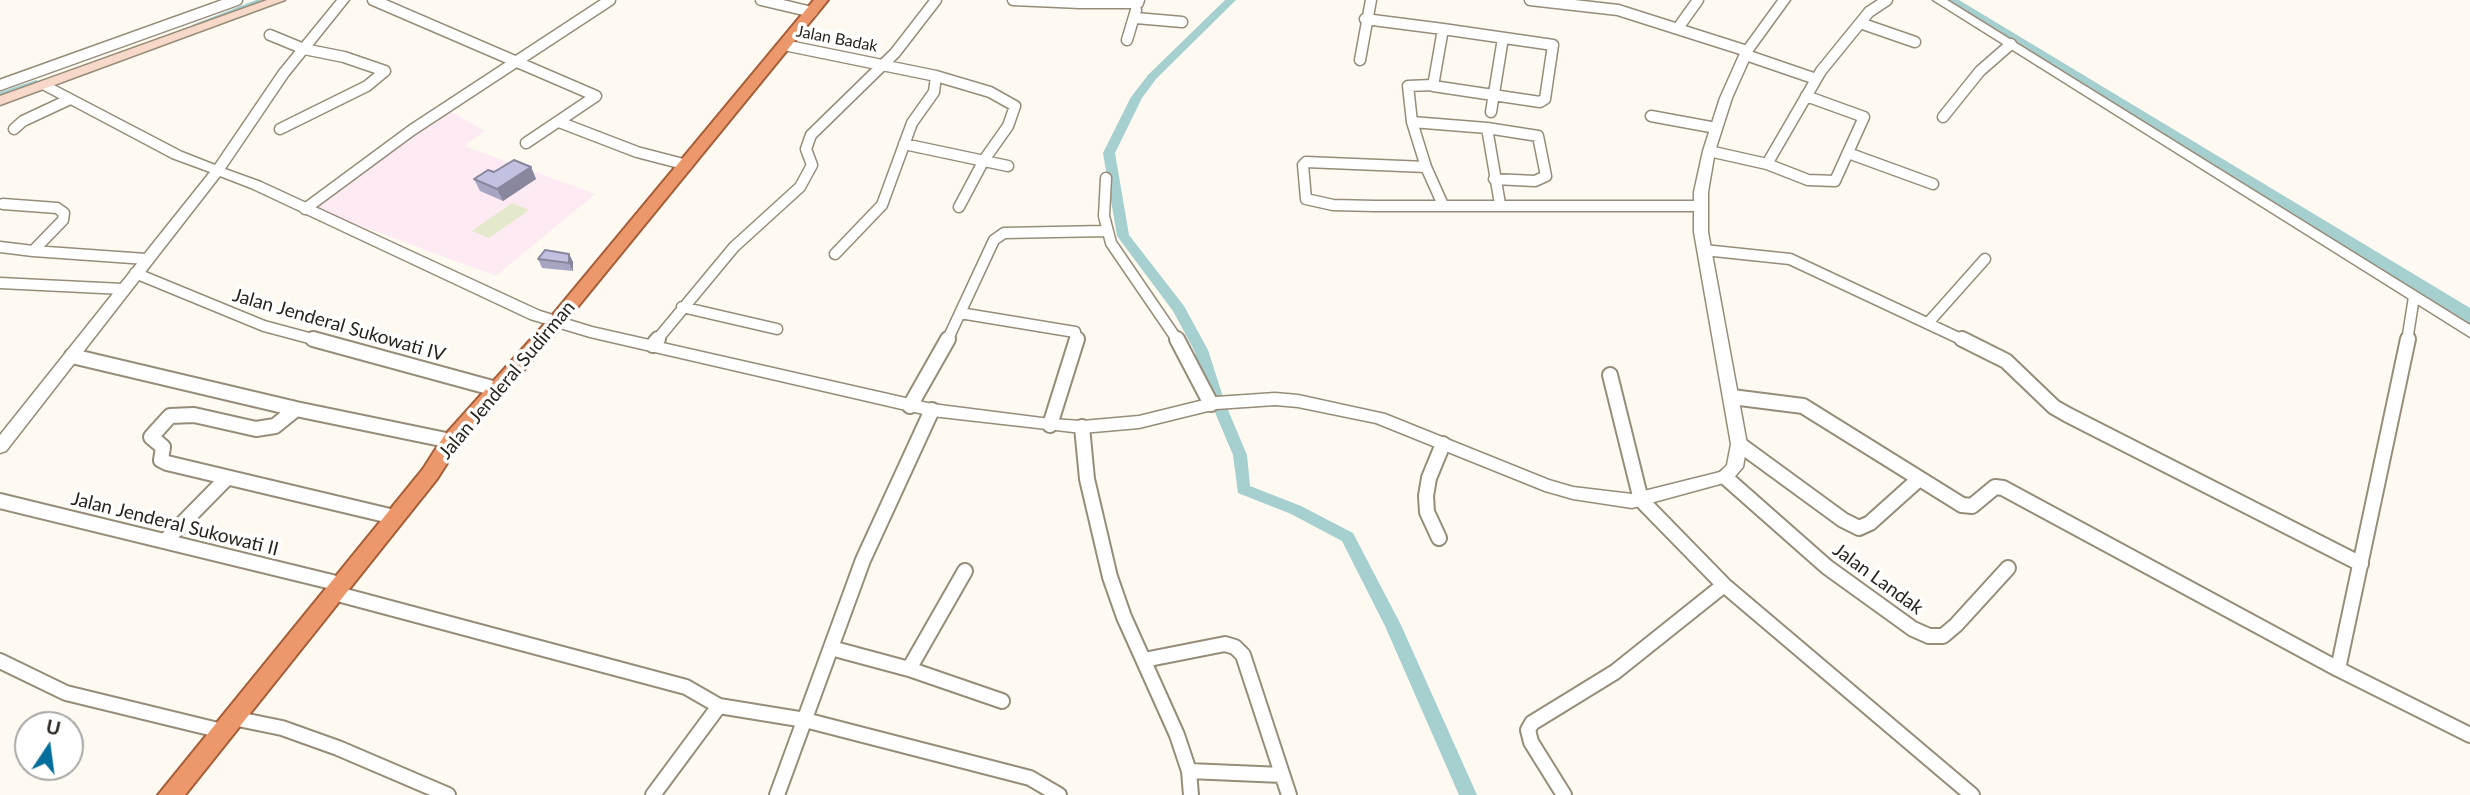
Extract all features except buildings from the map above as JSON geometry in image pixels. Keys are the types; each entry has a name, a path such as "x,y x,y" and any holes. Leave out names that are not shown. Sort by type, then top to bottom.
{"highway":[{"name":"Jalan Jenderal Sudirman","path":"170,795 430,474 452,441 556,322 784,45 809,7"}],"main road":[{"path":"0,102 238,5 279,0"}],"street":[{"path":"0,447 218,170 254,121 283,74 342,0"},
{"path":"373,0 596,96 526,143"},
{"path":"304,209 412,130 610,0"},
{"path":"761,0 809,7"},
{"path":"653,345 734,247 800,187 812,166 806,149 809,138 883,64 924,18 936,0"},
{"path":"1013,0 1138,1 1136,18 1127,40"},
{"path":"1360,60 1370,0"},
{"path":"1530,0 1618,10 1678,28 1816,79"},
{"path":"1678,28 1698,0"},
{"path":"44,85 177,155 218,170 556,322 806,384 910,406 1050,425 1082,427 1156,419 1210,397 1275,398 1380,418 1573,493 1617,500 1641,500 1725,477 1735,467 1739,444 1704,250 1701,206 1709,150 1746,53 1784,0"},
{"path":"1767,164 1816,79 1875,6 1886,0"},
{"path":"1939,0 2414,300 2470,332"},
{"path":"0,85 238,5"},
{"path":"1136,18 1182,22"},
{"path":"1365,19 1553,45 1545,99 1539,102 1432,85 1408,86 1412,121 1426,167 1443,205"},
{"path":"1860,23 1915,42"},
{"path":"1432,85 1443,29"},
{"path":"270,35 304,49 344,57 378,68 384,74 280,130"},
{"path":"1491,112 1503,37"},
{"path":"1943,117 1980,71 2011,44"},
{"name":"Jalan Badak","path":"784,45 936,76 990,92 1015,106 1008,125 984,160"},
{"path":"835,254 882,205 912,123 934,92 936,76"},
{"path":"1709,150 1767,164 1789,174 1831,183 1835,181 1864,118 1806,96"},
{"path":"14,128 68,100"},
{"path":"1651,116 1716,128"},
{"path":"1412,121 1538,136 1546,176 1535,180 1494,180"},
{"path":"559,122 646,155 687,164"},
{"path":"1487,128 1500,204"},
{"path":"904,144 1008,166"},
{"path":"1848,153 1933,184"},
{"path":"959,207 984,160"},
{"path":"1426,167 1307,162 1303,165 1306,199 1344,206 1701,206"},
{"path":"1106,178 1103,202 1105,231 1116,253 1168,323 1210,397"},
{"path":"3,204 57,208 64,213 64,220 33,251"},
{"path":"910,406 938,360 998,237 1024,231 1105,231"},
{"path":"0,247 146,259"},
{"path":"1704,250 1790,259 1928,323 2006,361 2054,407 2068,415 2361,564"},
{"path":"1928,323 1985,259"},
{"name":"Jalan Jenderal Sukowati IV","path":"135,273 264,327 496,389"},
{"path":"2,285 123,289"},
{"path":"2338,669 2414,300"},
{"path":"682,307 777,329"},
{"path":"960,313 1075,331 1077,338 1050,425"},
{"path":"72,356 296,409 452,441"},
{"path":"1610,375 1641,500 1724,585 1972,795"},
{"path":"1732,397 1803,406 1969,507 1995,487 2003,488 2338,669 2470,735"},
{"path":"296,409 266,429 181,415 170,416 150,438 163,447 161,460 226,479 394,517"},
{"path":"777,795 863,560 932,410"},
{"path":"1082,427 1087,479 1110,577 1124,617 1189,771 1191,795"},
{"path":"1439,538 1427,512 1426,496 1429,478 1443,444"},
{"path":"1739,444 1843,520 1859,528 1870,523 1919,479"},
{"name":"Jalan Landak","path":"1725,477 1827,567 1896,618 1929,636 1943,636 1956,625 2008,568"},
{"path":"165,541 226,479"},
{"name":"Jalan Jenderal Sukowati II","path":"0,501 165,541 686,687 719,706"},
{"path":"909,669 965,571"},
{"path":"1564,795 1531,742 1528,730 1532,723 1615,672 1724,585"},
{"path":"1144,660 1213,646 1235,647 1243,655 1289,795"},
{"path":"831,648 909,669 1002,701"},
{"path":"0,661 66,693 227,725 282,728 338,748 448,795"},
{"path":"653,795 719,706 805,720 1030,778 1059,795"},
{"path":"1189,771 1282,775"}],"shaded area":[{"path":"448,110 485,131 464,146 595,194 496,276 310,207"}],"green space":[{"path":"512,203 529,210 489,238 472,231"}],"waterway":[{"path":"197,25 265,0"},
{"path":"1231,0 1152,77 1137,97 1109,153 1123,236 1179,309 1201,350 1218,403 1240,455 1243,489 1296,510 1348,537 1393,625 1468,795"},
{"path":"1947,0 2470,318"},
{"path":"0,96 36,83"}]}
